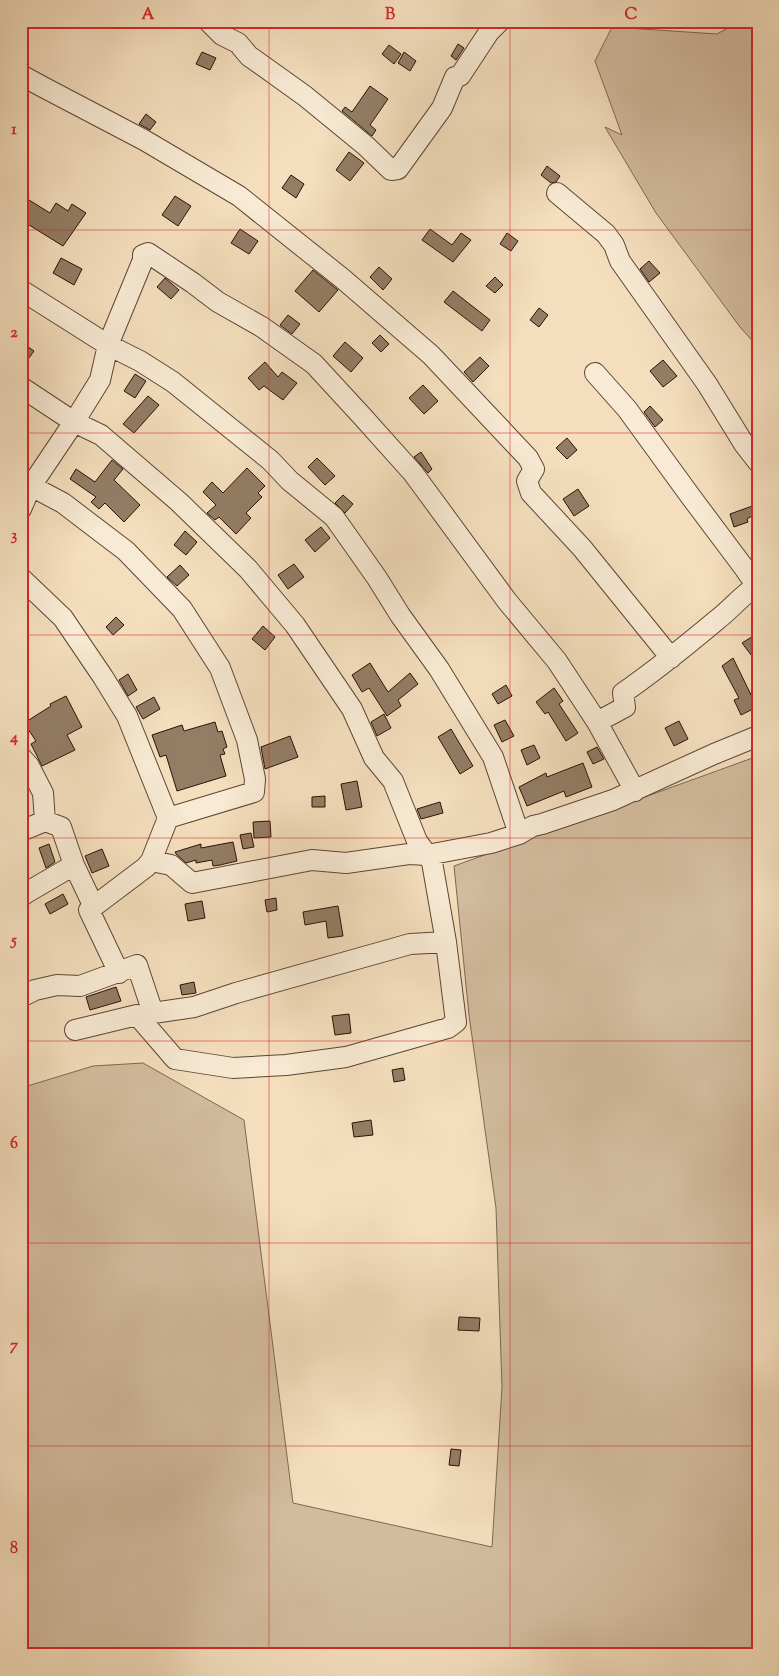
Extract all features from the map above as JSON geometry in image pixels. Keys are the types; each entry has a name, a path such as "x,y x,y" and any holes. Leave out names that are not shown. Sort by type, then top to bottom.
{"street":[{"path":"208,21 222,35 238,43 249,56 305,96 366,146 388,168 394,170 398,169 442,108 455,77 460,76 489,32 500,21"},
{"path":"21,75 42,88 144,140 239,196 344,279 431,355 528,458 534,469 527,481 531,492 582,548 671,658"},
{"path":"557,193 606,234 614,245 620,261 707,384 744,444 758,462"},
{"path":"21,509 31,486 100,380 108,345 143,260 143,255 148,253 218,302 262,327 314,364 361,415 413,474 507,601 557,661 597,722 634,791"},
{"path":"21,290 108,345 140,361 173,382 270,460 290,480 334,516 400,615 439,669 493,757 519,834"},
{"path":"595,373 627,409 757,587 748,591 733,607 671,658 623,693 625,707 597,722"},
{"path":"21,387 74,422 101,435 179,502 248,569 296,625 352,710 374,758 393,781 418,842 432,862 446,942 456,1022 454,1026 346,1056 286,1065 233,1068 175,1059 145,1014 137,966 80,986 57,985 35,990 21,997"},
{"path":"31,486 62,503 126,551 182,609 220,668 247,740 255,779 254,792 168,818"},
{"path":"21,578 63,618 127,716 168,818 151,861 146,867 89,910 119,973"},
{"path":"151,861 170,865 192,883 312,860 346,864 409,854 427,855 491,843 519,834 533,826 613,800 758,736"},
{"path":"21,757 29,766 27,776 43,793 45,821"},
{"path":"21,831 45,821 61,827 74,864 94,905"},
{"path":"21,897 74,864"},
{"path":"75,1030 145,1014 194,1008 236,993 410,944 446,942"}],"shaded area":[{"path":"740,21 758,21 758,347 740,327 656,213 605,127 622,135 595,61 612,27 717,34"},
{"path":"758,756 758,1655 21,1655 21,1088 93,1066 143,1063 244,1120 293,1503 492,1547 502,1387 496,1208 469,1015 454,866"}],"building":[{"path":"458,44 464,48 456,60 451,56"},
{"path":"389,45 401,54 394,64 382,54"},
{"path":"202,52 216,58 210,70 196,64"},
{"path":"404,52 416,61 410,71 398,63"},
{"path":"370,86 388,99 370,125 376,130 372,136 342,111 345,107 352,112"},
{"path":"146,114 156,122 150,130 139,124"},
{"path":"349,152 364,163 350,181 336,170"},
{"path":"547,166 560,176 556,182 551,183 541,175"},
{"path":"291,175 304,184 296,198 282,188"},
{"path":"21,195 50,213 56,203 68,211 72,204 86,213 63,246 21,220"},
{"path":"175,196 191,206 178,226 162,215"},
{"path":"240,229 258,241 249,254 231,243"},
{"path":"430,229 452,245 461,233 471,240 453,262 422,240"},
{"path":"507,233 518,241 511,251 500,244"},
{"path":"61,258 82,269 74,285 53,273"},
{"path":"649,261 660,273 649,282 640,269"},
{"path":"379,267 392,279 383,290 370,277"},
{"path":"313,270 338,290 319,312 295,291"},
{"path":"495,277 503,285 495,293 486,286"},
{"path":"165,278 179,290 171,299 157,287"},
{"path":"453,291 490,320 482,331 444,302"},
{"path":"539,308 548,315 539,327 530,320"},
{"path":"288,315 300,324 292,334 280,325"},
{"path":"380,335 389,344 381,352 372,343"},
{"path":"21,342 34,351 21,369"},
{"path":"345,342 363,358 351,372 333,356"},
{"path":"480,357 489,366 473,382 464,372"},
{"path":"663,360 677,376 663,387 650,371"},
{"path":"265,362 278,377 282,372 297,383 283,400 264,386 259,390 248,378"},
{"path":"135,374 146,381 135,398 124,391"},
{"path":"423,385 438,401 424,414 409,398"},
{"path":"148,396 159,405 134,433 123,424"},
{"path":"650,406 663,420 655,427 644,412"},
{"path":"567,438 577,450 567,459 556,448"},
{"path":"421,452 432,469 428,473 414,457"},
{"path":"317,458 335,476 325,485 308,467"},
{"path":"112,460 123,469 114,480 140,505 124,522 105,503 99,509 91,502 96,497 70,479 76,469 95,482"},
{"path":"247,468 265,486 258,493 262,497 246,513 251,518 236,534 219,517 215,520 207,513 216,505 203,492 212,482 223,493"},
{"path":"578,489 589,506 574,516 563,499"},
{"path":"343,495 353,504 345,513 335,503"},
{"path":"758,504 758,512 747,519 748,522 734,527 730,514"},
{"path":"321,527 330,538 315,552 305,540"},
{"path":"185,531 197,542 186,555 174,545"},
{"path":"294,564 304,577 288,589 278,575"},
{"path":"180,565 189,575 177,586 167,577"},
{"path":"116,617 124,625 113,635 106,627"},
{"path":"263,626 275,637 265,650 252,639"},
{"path":"758,633 758,664 742,643"},
{"path":"733,658 757,707 741,715 734,700 739,698 722,666"},
{"path":"370,663 388,692 410,673 418,684 398,700 401,706 387,716 369,688 362,692 352,675"},
{"path":"128,674 137,690 128,696 119,680"},
{"path":"506,685 512,696 498,704 492,694"},
{"path":"554,688 563,701 559,704 578,733 566,741 548,712 545,714 536,702"},
{"path":"66,696 82,727 67,735 75,750 42,766 31,744 36,741 24,723 51,706 50,704"},
{"path":"154,697 160,709 143,719 136,707"},
{"path":"384,714 391,728 377,736 371,722"},
{"path":"505,720 514,736 502,742 494,725"},
{"path":"679,721 688,739 674,746 665,728"},
{"path":"215,722 218,732 222,731 227,747 223,749 225,754 220,755 226,776 177,791 166,755 160,757 152,735 182,725 184,731"},
{"path":"451,729 473,766 460,774 438,737"},
{"path":"290,736 298,757 265,769 261,747"},
{"path":"534,745 540,758 527,765 521,750"},
{"path":"597,747 604,759 593,764 587,752"},
{"path":"583,763 592,787 566,797 564,791 527,806 519,787 546,773 547,777"},
{"path":"357,781 362,807 346,810 341,784"},
{"path":"325,796 325,807 312,807 312,797"},
{"path":"440,802 443,813 421,819 417,809"},
{"path":"270,821 271,837 254,838 253,822"},
{"path":"251,833 254,847 243,849 240,835"},
{"path":"233,842 237,861 220,865 213,866 212,860 196,863 196,860 186,863 175,852 201,844 201,848"},
{"path":"49,844 55,862 46,868 39,848"},
{"path":"102,849 109,866 92,873 85,856"},
{"path":"63,894 68,904 50,914 45,904"},
{"path":"276,898 277,910 267,912 265,900"},
{"path":"202,901 205,918 188,921 185,904"},
{"path":"338,906 343,936 328,938 326,921 305,925 303,912"},
{"path":"194,982 196,993 182,995 180,985"},
{"path":"116,987 121,1001 90,1010 86,997"},
{"path":"349,1014 351,1033 335,1035 332,1016"},
{"path":"403,1068 405,1080 394,1082 392,1070"},
{"path":"371,1120 373,1135 354,1137 352,1123"},
{"path":"459,1317 480,1318 479,1331 458,1330"},
{"path":"451,1449 461,1450 459,1466 449,1465"}]}
